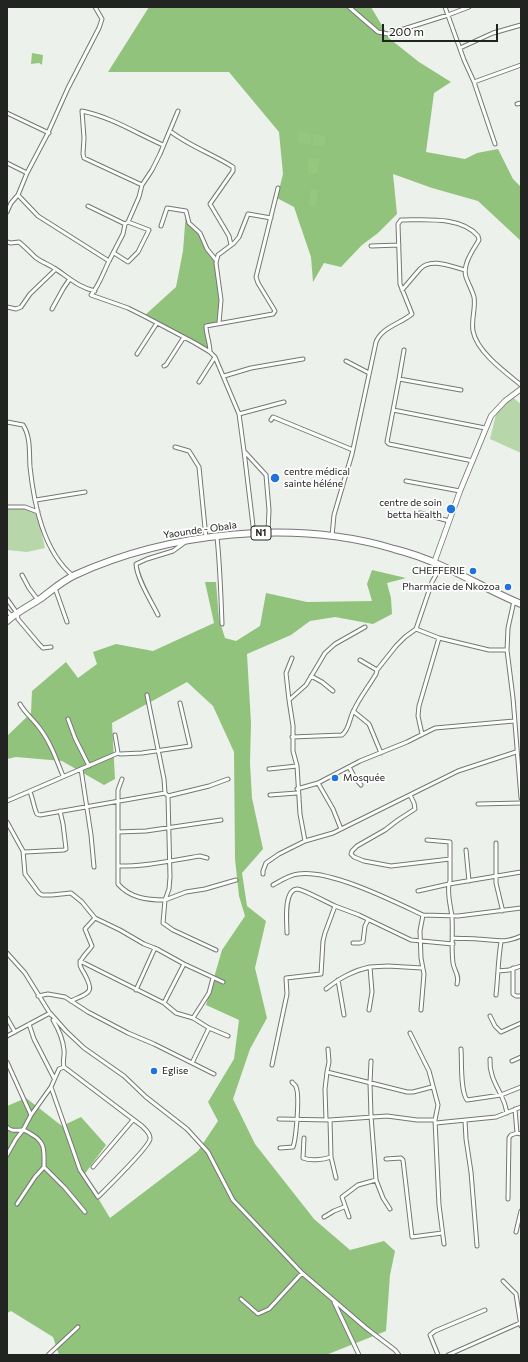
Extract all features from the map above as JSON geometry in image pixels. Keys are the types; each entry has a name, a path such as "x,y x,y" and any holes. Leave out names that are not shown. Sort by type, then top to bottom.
{"highway":[{"name":"Yaounde - Obala","path":"12,617 73,576 99,565 159,546 187,540 268,532 332,536 392,548 442,565 521,604"}],"street":[{"path":"7,212 11,203 18,195 27,173 49,133 65,94 99,28 102,19 95,7"},
{"path":"349,7 378,32 388,34 469,7"},
{"path":"445,7 468,71 474,82 495,144"},
{"path":"460,48 493,33 521,25"},
{"path":"474,82 521,65"},
{"path":"517,104 521,103"},
{"path":"142,185 84,158 82,110 99,114 111,119 163,145"},
{"path":"178,110 170,132 152,170 142,185 139,198 114,253 98,283 98,288 91,295 128,308 184,337 210,352 215,357 240,414 254,534"},
{"path":"7,113 49,133"},
{"path":"170,132 183,141 233,167 233,171 210,204 230,236 232,245"},
{"path":"7,163 27,173"},
{"path":"210,352 206,326 273,314 275,311 256,277 278,188"},
{"path":"18,195 38,216 109,261"},
{"path":"88,206 127,223 149,230 138,252 128,262 114,253"},
{"path":"161,226 167,208 186,211 189,223 200,234 207,249 216,260"},
{"path":"219,323 221,300 216,260 218,255 232,245 239,237 248,214 270,218"},
{"path":"332,536 334,515 353,450 378,336 385,330 412,314 402,290 399,275 398,224 401,220 439,220 467,227 477,234 478,240 465,270 474,296 475,306 472,319 473,331 478,344 496,364 521,385"},
{"path":"7,242 19,242 27,247 36,258 56,269 69,280 89,290 95,291"},
{"path":"371,246 399,245"},
{"path":"402,290 421,268 426,265 433,263 465,270"},
{"path":"7,307 16,309 21,308 30,294 56,269"},
{"path":"52,309 62,288 69,280"},
{"path":"137,354 158,323"},
{"path":"164,366 184,337"},
{"path":"404,350 387,440 388,443 473,461"},
{"path":"199,382 215,357"},
{"path":"224,376 251,368 303,359"},
{"path":"346,361 369,373"},
{"path":"399,379 461,390"},
{"path":"434,563 460,491 491,416 521,389"},
{"path":"240,414 284,402"},
{"path":"393,410 485,428"},
{"path":"271,420 273,417 353,450"},
{"path":"7,422 23,425 26,429 38,512 43,529 52,551 66,570 73,576"},
{"path":"174,446 189,451 199,467 206,538"},
{"path":"244,451 263,470 266,476 269,510 268,532"},
{"path":"406,481 460,491"},
{"path":"36,500 85,492"},
{"path":"7,507 25,507 38,512"},
{"path":"420,513 450,521"},
{"path":"217,537 220,564 222,624"},
{"path":"158,614 142,583 136,569 136,564 174,551 187,540"},
{"path":"292,737 342,735 345,733 353,712 377,670 396,646 416,629 419,624 432,582 442,565"},
{"path":"22,575 38,600"},
{"path":"55,588 67,622"},
{"path":"7,599 12,617"},
{"path":"514,601 508,628 507,650 511,677 521,798"},
{"path":"7,611 12,617 18,619 43,648 51,647"},
{"path":"289,700 306,685 325,653 335,644 365,626"},
{"path":"416,629 439,638 488,650 507,650"},
{"path":"422,734 418,716 419,706 439,638"},
{"path":"292,658 286,673 293,726 292,737 297,766 297,791 301,826 305,841"},
{"path":"360,660 377,670"},
{"path":"311,676 322,682 333,691"},
{"path":"147,695 159,751 166,795 170,860 169,889 165,900 163,923 173,930 216,950"},
{"path":"7,801 118,753 142,753 190,746 180,703"},
{"path":"20,704 24,711 38,725 50,743 63,776"},
{"path":"353,712 370,724 381,753"},
{"path":"68,719 75,738 89,766"},
{"path":"270,795 297,791 318,783 349,766 435,728 514,721"},
{"path":"115,735 118,753"},
{"path":"516,747 521,746"},
{"path":"263,874 266,863 279,854 305,841 333,833 458,771 516,752"},
{"path":"269,769 297,766"},
{"path":"349,766 355,778 361,785"},
{"path":"81,769 91,835 94,867"},
{"path":"122,779 118,790 118,884 123,890 142,899 165,900 186,892 205,889 236,880"},
{"path":"30,792 37,814 166,795 209,786 228,780"},
{"path":"318,783 333,810 341,829"},
{"path":"410,795 415,809 385,830 357,846 351,854 354,858 391,866 450,859"},
{"path":"478,804 521,803"},
{"path":"22,851 27,853 66,849 60,811"},
{"path":"118,832 146,831 221,820"},
{"path":"7,822 22,851 25,874 35,890 42,894 74,894 95,918 144,944 223,982"},
{"path":"427,840 450,842 450,877 448,890 452,917 453,965 458,979 457,984"},
{"path":"496,843 496,886 502,911"},
{"path":"466,850 469,881"},
{"path":"118,866 136,866 200,856 207,858"},
{"path":"418,891 449,884 521,872"},
{"path":"272,885 295,874 321,875 363,888 423,915 452,917 521,908"},
{"path":"287,933 286,913 288,901 293,891 300,890 368,920 402,937 411,940 453,944"},
{"path":"272,1065 287,994 286,978 321,974 323,941 336,906"},
{"path":"422,1010 424,974 422,968 420,931 423,915"},
{"path":"71,1001 91,989 80,965 80,961 92,946 85,929 95,918"},
{"path":"352,943 363,942 365,926 368,920"},
{"path":"453,938 477,938 501,942 521,936"},
{"path":"496,995 497,966 501,942"},
{"path":"136,990 155,948"},
{"path":"7,953 25,973 38,996 66,1032 84,1048 124,1076 146,1097 187,1129 208,1152 233,1200 302,1273 400,1355"},
{"path":"80,961 164,1003 176,1013 193,1018 209,1028 228,1036"},
{"path":"164,1003 184,964"},
{"path":"326,989 338,980 357,970 370,967 388,966 422,968"},
{"path":"498,971 521,966"},
{"path":"369,1010 372,992 370,967"},
{"path":"513,968 513,994 516,996 521,996"},
{"path":"193,1018 209,993 213,978"},
{"path":"338,980 344,1015"},
{"path":"38,996 48,994 65,997 88,1012 128,1033 154,1044 214,1074"},
{"path":"7,1036 50,1013"},
{"path":"50,1013 62,1039 64,1067 133,1120 148,1133 150,1140 131,1164 98,1197 80,1170 51,1086"},
{"path":"490,1016 495,1026 501,1032 521,1023"},
{"path":"7,1018 16,1032"},
{"path":"29,1024 34,1039 54,1078"},
{"path":"192,1063 209,1028"},
{"path":"410,1033 429,1071 438,1105 435,1122 444,1244"},
{"path":"328,1049 330,1062 325,1089 330,1157 336,1178"},
{"path":"461,1049 463,1085 466,1099 469,1101 488,1096 501,1095 521,1087"},
{"path":"512,1061 521,1057"},
{"path":"490,1059 493,1082 501,1095 507,1113"},
{"path":"371,1061 371,1116 376,1180 383,1198 390,1209"},
{"path":"7,1062 31,1115"},
{"path":"7,1155 31,1115 51,1086 59,1069 64,1067"},
{"path":"327,1072 407,1092 432,1087"},
{"path":"280,1148 293,1147 295,1143 298,1099 297,1088 292,1082"},
{"path":"279,1119 328,1120 387,1116 435,1122 465,1121 496,1118 521,1107"},
{"path":"508,1199 509,1138 512,1135 519,1133 514,1110"},
{"path":"93,1167 133,1120"},
{"path":"465,1121 477,1246"},
{"path":"7,1127 10,1130 23,1130 39,1139 42,1145 44,1167 65,1188 85,1212"},
{"path":"304,1138 303,1158 320,1159 330,1157"},
{"path":"386,1159 401,1158 403,1160 412,1237 442,1233"},
{"path":"17,1204 35,1177 44,1167"},
{"path":"349,1217 344,1207 342,1198 358,1185 376,1180"},
{"path":"324,1217 344,1207"},
{"path":"516,1232 521,1211"},
{"path":"241,1299 258,1314 269,1309 302,1273"},
{"path":"448,1355 520,1325 516,1294 503,1281"},
{"path":"334,1301 359,1355"},
{"path":"438,1355 430,1336 435,1331 485,1310"},
{"path":"48,1355 78,1327"}],"shaded area":[{"path":"149,7 371,7 390,39 419,62 451,82 434,93 426,152 465,159 477,153 498,149 513,179 521,187 521,241 478,201 432,188 393,174 397,214 378,233 362,245 341,267 324,263 313,282 311,257 294,207 277,198 283,174 279,132 229,72 108,72"},
{"path":"32,53 43,55 42,65 39,63 31,64"},
{"path":"299,132 311,134 311,144 299,143"},
{"path":"313,134 325,137 324,146 313,145"},
{"path":"308,158 320,159 318,173 309,175"},
{"path":"311,189 318,190 315,206 309,205"},
{"path":"186,211 189,223 200,233 207,249 216,260 221,300 219,323 206,326 210,352 144,316 176,287 183,251"},
{"path":"511,396 521,404 521,453 490,439 498,406"},
{"path":"7,505 28,506 36,509 45,548 27,552 7,550"},
{"path":"372,570 406,578 387,583 391,598 392,614 373,624 335,617 310,621 291,635 247,654 251,723 250,763 252,798 263,849 242,873 247,906 266,921 255,968 267,1018 250,1049 233,1099 255,1144 314,1219 350,1250 384,1241 395,1251 390,1275 386,1331 326,1355 59,1355 53,1337 11,1311 7,1313 7,1106 26,1098 62,1126 81,1117 106,1145 84,1175 110,1218 198,1151 218,1121 208,1102 234,1059 239,1020 206,1005 222,950 245,916 239,896 235,859 234,752 213,706 187,682 112,723 115,779 104,785 62,761 16,757 7,759 7,736 31,713 32,691 66,662 78,678 97,664 93,652 116,644 153,651 214,623 205,582 216,582 219,619 225,638 236,641 260,626 266,593 307,602 372,601 367,584"}],"place":[{"name":"centre médical sainte héléne","path":"275,478"},
{"name":"centre de soin betta health","path":"451,509"},
{"name":"CHEFFERIE","path":"473,571"},
{"name":"Pharmacie de Nkozoa","path":"508,587"},
{"name":"Mosquée","path":"335,778"},
{"name":"Eglise","path":"154,1071"}]}
